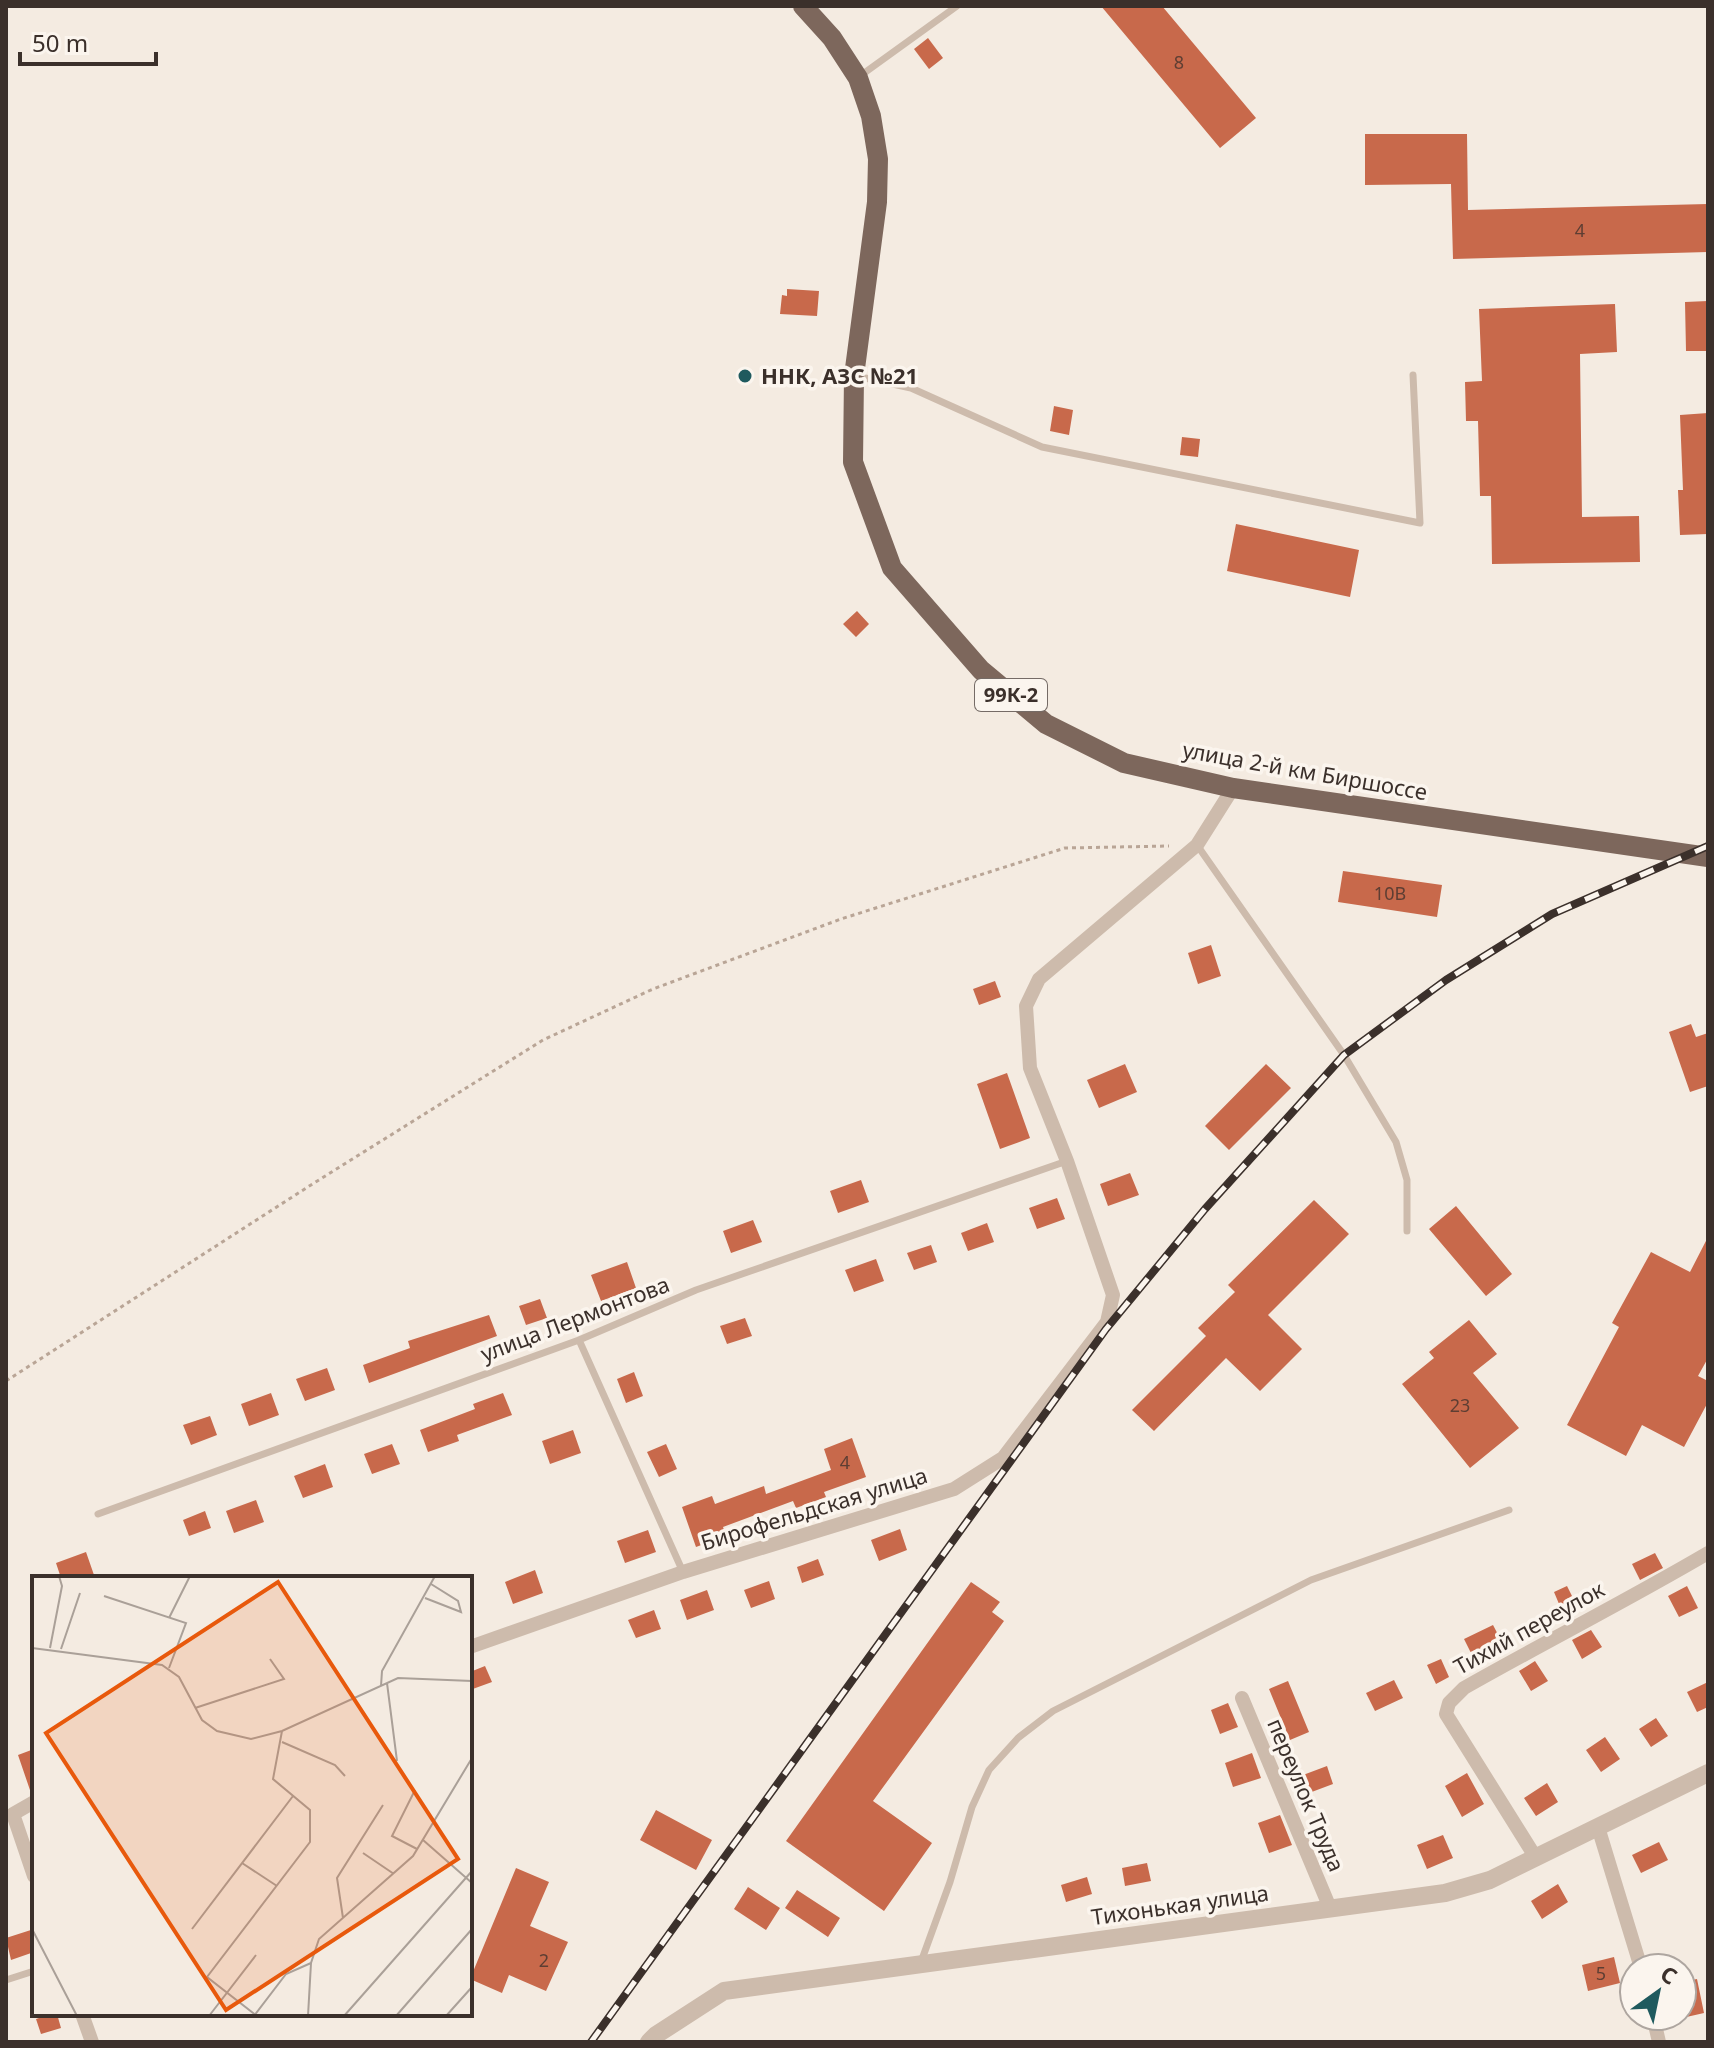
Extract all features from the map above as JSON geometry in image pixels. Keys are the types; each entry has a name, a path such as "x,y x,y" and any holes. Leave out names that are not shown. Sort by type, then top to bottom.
{"main road":[{"name":"улица 2-й км Биршоссе","path":"803,6 832,38 858,78 871,116 878,159 877,202 854,376 853,462 892,568 981,670 1046,724 1124,763 1233,788 1708,857"}],"street":[{"path":"1067,1161 1030,1068 1026,1006 1039,979 1197,845 1233,788"},
{"name":"Бирофельдская улица","path":"472,1646 683,1572 954,1489 1003,1458 1107,1322 1113,1295 1067,1161"},
{"name":"Тихий переулок","path":"1536,1858 1446,1714 1449,1703 1464,1688 1708,1553"},
{"name":"переулок Труда","path":"1242,1698 1330,1908"},
{"name":"Тихонькая улица","path":"649,2042 724,1991 1445,1893 1490,1880 1708,1773"},
{"path":"32,1803 13,1814 32,1870"},
{"path":"1598,1827 1636,1952"},
{"path":"83,2016 92,2042"}],"lane":[{"path":"858,78 957,6"},
{"path":"854,376 911,388 1042,447 1420,523 1413,375"},
{"path":"1197,845 1344,1055 1396,1142 1407,1180 1407,1231"},
{"name":"улица Лермонтова","path":"98,1514 579,1340 696,1290 1067,1161"},
{"path":"579,1340 683,1572"},
{"path":"920,1965 950,1882 972,1807 989,1770 1018,1738 1053,1711 1311,1580 1509,1510"},
{"path":"6,1980 32,1972"}],"path":[{"path":"6,1381 543,1040 653,989 841,919 1065,848 1197,845"}],"building":[{"path":"1101,6 1162,6 1256,118 1220,148"},
{"path":"928,38 943,58 929,69 914,49"},
{"path":"1365,134 1467,134 1468,210 1708,204 1708,252 1453,259 1451,184 1365,185"},
{"path":"787,289 819,291 817,316 780,314 782,295 787,296"},
{"path":"1708,301 1708,351 1686,351 1685,302"},
{"path":"1615,304 1617,352 1580,354 1582,517 1639,516 1640,562 1492,564 1491,496 1480,496 1478,421 1466,421 1465,382 1482,381 1479,309"},
{"path":"1054,406 1073,410 1069,435 1050,431"},
{"path":"1708,413 1708,534 1680,535 1678,490 1683,490 1680,415"},
{"path":"1182,437 1200,439 1198,457 1180,455"},
{"path":"1236,524 1359,550 1350,597 1227,571"},
{"path":"857,611 869,624 856,637 843,624"},
{"path":"1343,871 1442,885 1437,917 1338,902"},
{"path":"1211,945 1221,976 1198,984 1188,953"},
{"path":"995,981 1001,997 979,1005 973,989"},
{"path":"1691,1024 1696,1037 1708,1033 1708,1086 1690,1092 1669,1032"},
{"path":"1125,1064 1137,1092 1099,1108 1087,1080"},
{"path":"1266,1064 1291,1088 1229,1150 1205,1126"},
{"path":"1007,1073 1030,1138 1000,1149 977,1084"},
{"path":"1130,1173 1139,1195 1108,1206 1100,1184"},
{"path":"861,1180 869,1202 838,1213 830,1191"},
{"path":"1057,1198 1065,1219 1037,1229 1029,1208"},
{"path":"1314,1200 1349,1234 1268,1315 1302,1349 1260,1391 1226,1358 1154,1431 1132,1410 1206,1336 1198,1328 1235,1292 1228,1285"},
{"path":"1456,1206 1512,1274 1486,1296 1429,1229"},
{"path":"753,1220 762,1242 731,1253 723,1231"},
{"path":"987,1223 994,1242 968,1251 961,1233"},
{"path":"1708,1237 1708,1358 1698,1376 1708,1381 1708,1402 1684,1447 1642,1425 1626,1456 1567,1425 1619,1327 1612,1323 1651,1252 1690,1272"},
{"path":"931,1245 937,1262 914,1270 907,1253"},
{"path":"876,1259 884,1281 854,1292 845,1270"},
{"path":"627,1262 636,1288 601,1301 591,1275"},
{"path":"540,1299 547,1318 526,1325 519,1306"},
{"path":"489,1315 497,1336 369,1383 363,1365 410,1348 408,1341"},
{"path":"745,1318 752,1336 727,1344 720,1326"},
{"path":"1469,1320 1497,1354 1473,1373 1519,1428 1470,1468 1402,1384 1434,1358 1429,1352"},
{"path":"327,1368 335,1390 305,1401 296,1379"},
{"path":"634,1372 643,1396 626,1403 617,1379"},
{"path":"271,1393 279,1415 249,1426 241,1404"},
{"path":"503,1393 512,1415 457,1435 459,1441 428,1452 420,1430 475,1409 473,1404"},
{"path":"210,1416 217,1435 191,1445 183,1425"},
{"path":"573,1430 581,1453 550,1464 542,1441"},
{"path":"852,1438 866,1477 824,1492 826,1497 796,1508 793,1501 723,1527 726,1536 696,1547 682,1507 712,1496 715,1504 764,1486 766,1494 831,1470 824,1449"},
{"path":"392,1444 400,1464 372,1474 364,1454"},
{"path":"666,1444 677,1469 659,1477 647,1452"},
{"path":"325,1464 333,1487 303,1498 294,1476"},
{"path":"256,1500 264,1522 234,1533 226,1511"},
{"path":"205,1511 211,1528 189,1536 183,1520"},
{"path":"900,1529 907,1550 879,1561 871,1540"},
{"path":"648,1530 656,1552 625,1563 617,1541"},
{"path":"86,1552 94,1575 60,1576 56,1563"},
{"path":"1655,1553 1663,1568 1640,1580 1632,1564"},
{"path":"818,1559 824,1575 802,1583 797,1567"},
{"path":"535,1570 543,1593 513,1604 505,1582"},
{"path":"769,1581 775,1599 751,1608 744,1590"},
{"path":"971,1582 1000,1602 992,1612 1004,1621 873,1801 932,1843 884,1911 786,1841"},
{"path":"1567,1586 1576,1604 1562,1611 1554,1592"},
{"path":"1687,1586 1698,1608 1679,1617 1668,1596"},
{"path":"707,1590 714,1610 687,1620 680,1600"},
{"path":"654,1610 661,1629 636,1638 628,1620"},
{"path":"1493,1625 1504,1646 1475,1661 1464,1639"},
{"path":"1591,1630 1602,1647 1582,1659 1572,1640"},
{"path":"1441,1659 1449,1677 1436,1684 1427,1665"},
{"path":"1535,1661 1548,1681 1531,1691 1519,1671"},
{"path":"485,1666 492,1682 472,1689 472,1671"},
{"path":"1394,1680 1403,1698 1375,1711 1366,1693"},
{"path":"1288,1681 1309,1732 1290,1740 1269,1689"},
{"path":"1708,1682 1708,1707 1697,1712 1687,1692"},
{"path":"1228,1703 1238,1727 1220,1734 1211,1710"},
{"path":"1656,1718 1668,1736 1651,1747 1639,1729"},
{"path":"1605,1737 1620,1759 1601,1772 1586,1750"},
{"path":"32,1750 32,1793 31,1793 18,1755"},
{"path":"1252,1753 1261,1778 1233,1787 1225,1763"},
{"path":"1327,1766 1333,1784 1309,1793 1303,1775"},
{"path":"1467,1773 1484,1804 1462,1817 1445,1786"},
{"path":"1547,1783 1558,1802 1536,1816 1524,1798"},
{"path":"656,1810 712,1840 696,1870 640,1840"},
{"path":"1280,1815 1292,1845 1269,1853 1258,1823"},
{"path":"1443,1835 1453,1858 1427,1869 1417,1845"},
{"path":"1659,1842 1668,1860 1641,1873 1632,1855"},
{"path":"1147,1863 1151,1881 1125,1886 1122,1868"},
{"path":"516,1868 549,1882 530,1926 568,1942 546,1991 509,1975 502,1993 472,1980"},
{"path":"1087,1877 1092,1894 1066,1902 1061,1885"},
{"path":"1558,1884 1568,1902 1542,1919 1531,1901"},
{"path":"748,1887 780,1908 766,1930 734,1909"},
{"path":"797,1890 840,1918 828,1937 785,1908"},
{"path":"32,1930 32,1953 11,1960 6,1938"},
{"path":"1614,1957 1618,1984 1588,1991 1582,1965"},
{"path":"1698,1984 1704,2013 1698,2014"},
{"path":"58,2016 61,2028 41,2034 36,2019"}],"railway":[{"path":"591,2042 1106,1329 1205,1209 1344,1055 1446,980 1552,914 1708,846"}],"place":[{"name":"ННК, АЗС №21","path":"745,376"}]}
